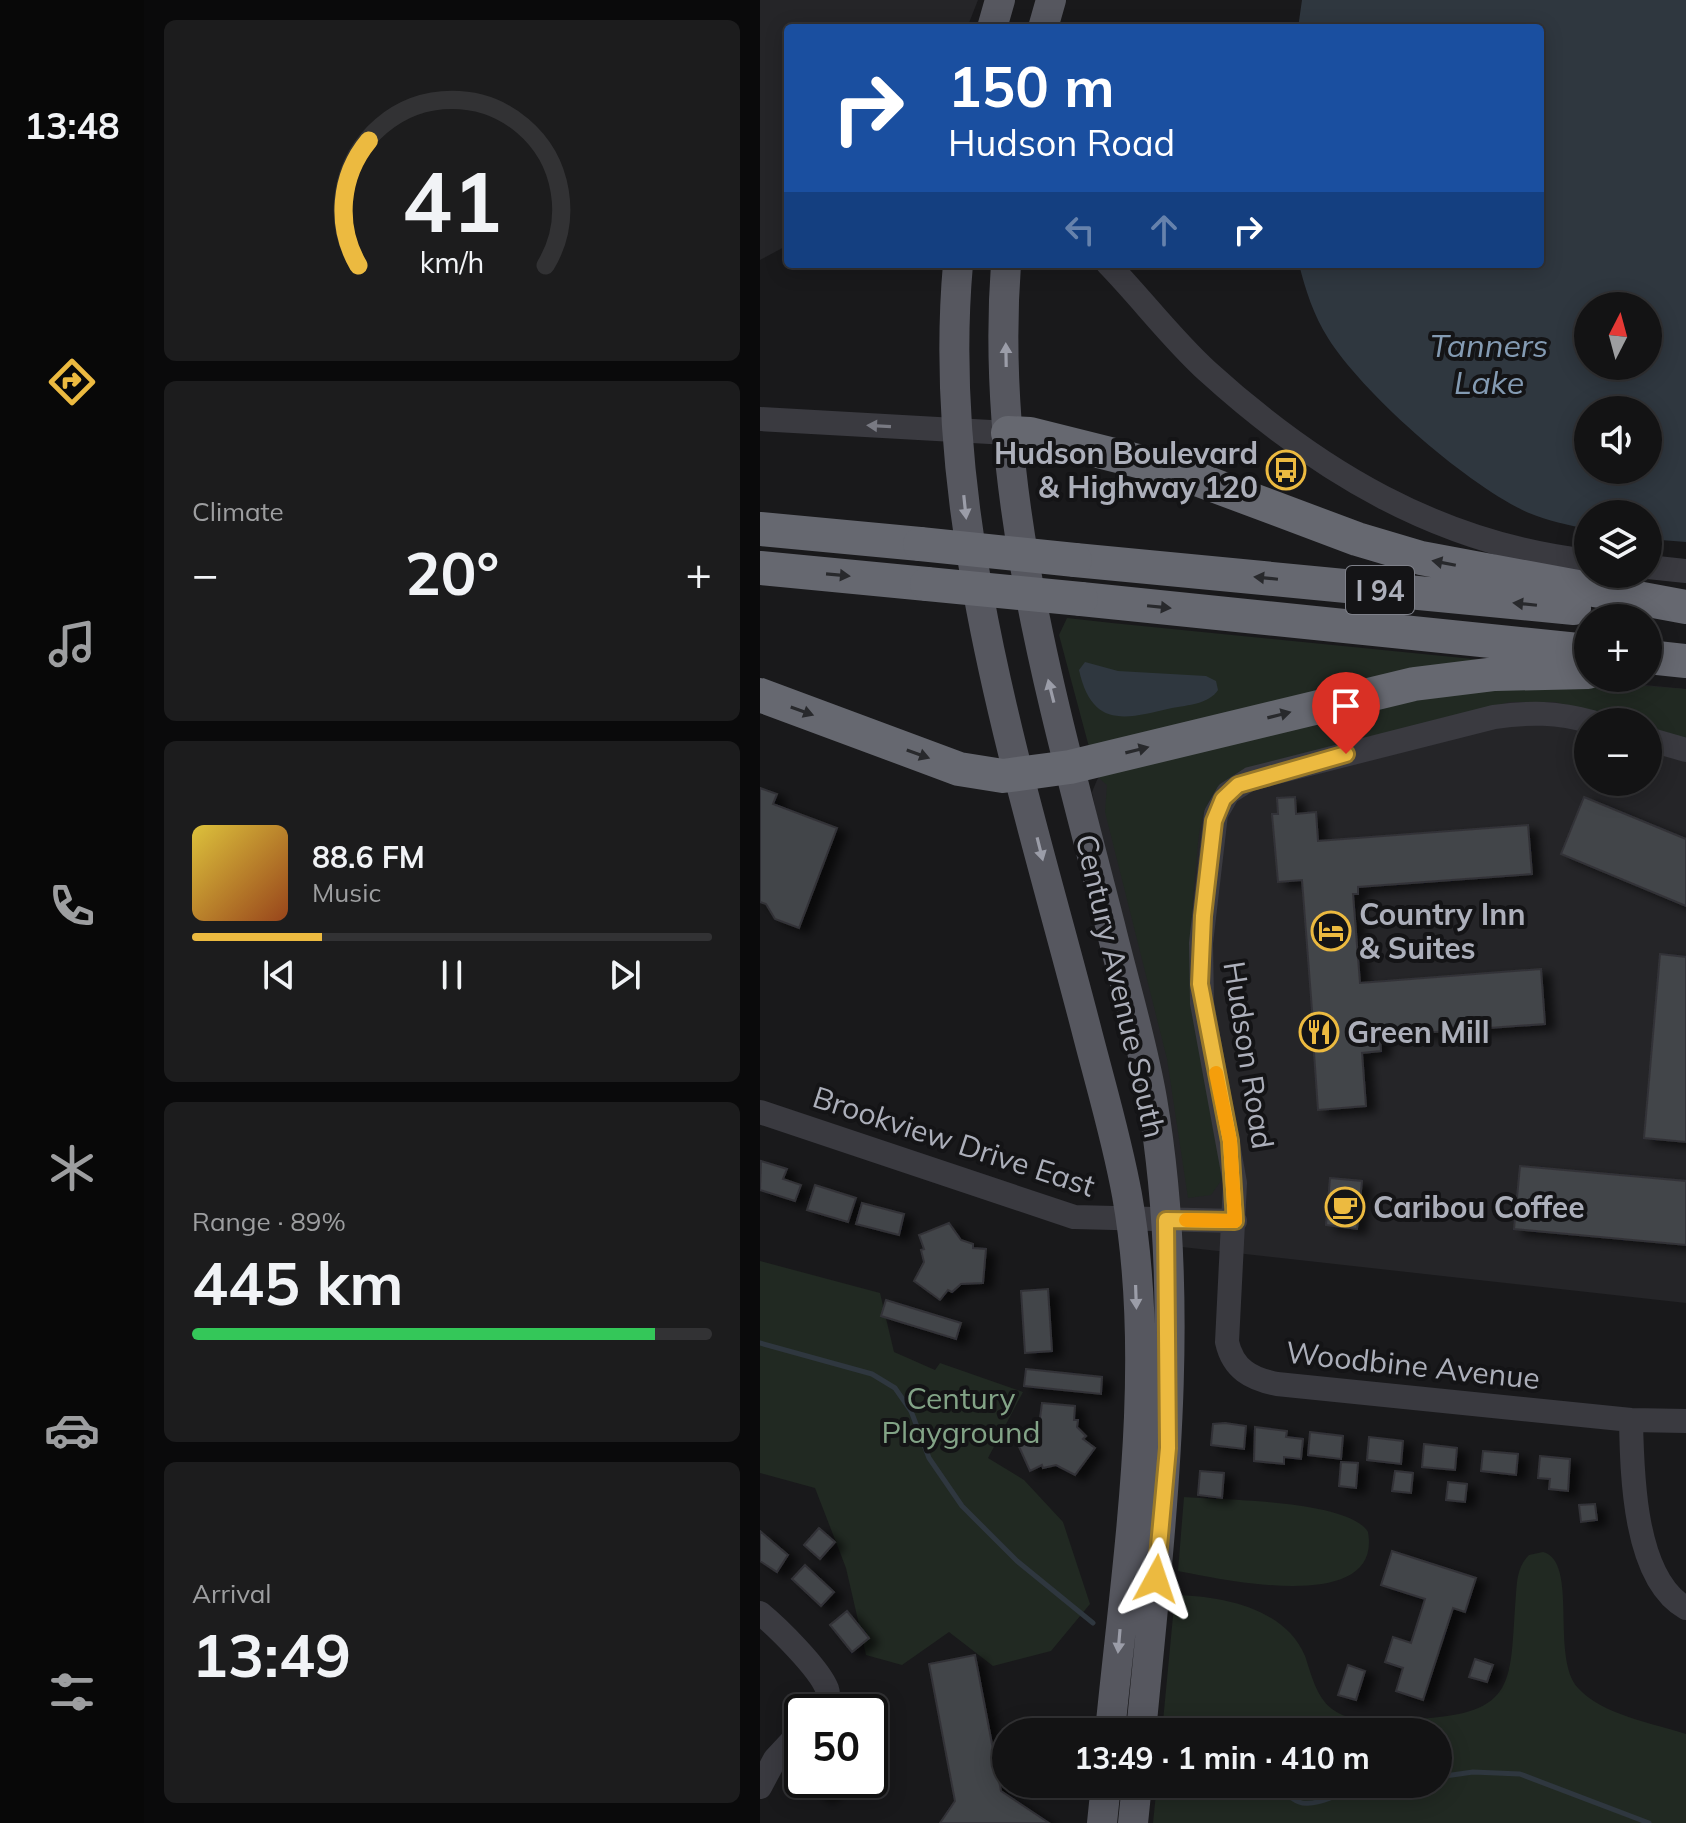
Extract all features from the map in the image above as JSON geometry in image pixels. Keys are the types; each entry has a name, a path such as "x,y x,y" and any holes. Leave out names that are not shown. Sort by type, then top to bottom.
{"highway":[{"path":"1008,433 1030,434 1170,469 1357,539 1421,558 1686,607"},
{"name":"I 94","path":"760,529 1686,619"},
{"name":"I 94","path":"760,568 1574,650"},
{"path":"1662,658 1686,661"},
{"path":"760,695 959,769 986,775 1070,767 1414,684 1468,676 1574,672"},
{"path":"1662,676 1686,677"}],"main road":[{"path":"993,24 1002,0"},
{"path":"1001,24 1002,0"},
{"path":"1044,24 1051,0"},
{"name":"Century Avenue South","path":"958,268 957,429 972,567 1019,774 1113,1132 1130,1220 1139,1407 1111,1718"},
{"name":"Century Avenue South","path":"1008,268 1008,433 1025,572 1152,1099 1166,1220 1168,1448 1142,1718"},
{"path":"1102,1823 1105,1798"},
{"path":"1133,1823 1136,1798"}],"street":[{"path":"1112,268 1208,372 1322,464 1401,509 1461,534 1574,558"},
{"path":"760,419 1008,433"},
{"path":"1662,568 1686,571"},
{"name":"Hudson Road","path":"1235,1221 1230,1141 1200,984 1202,926 1212,833 1223,799 1238,785 1258,777 1494,717 1534,711 1574,716"},
{"path":"1662,743 1686,750"},
{"name":"Brookview Drive East","path":"760,1112 1066,1215 1130,1220"},
{"path":"1130,1220 1235,1221"},
{"name":"Woodbine Avenue","path":"1235,1221 1226,1337 1234,1361 1254,1378 1277,1384 1631,1420 1686,1421"},
{"path":"1631,1420 1642,1540 1648,1561 1665,1592 1686,1608"},
{"path":"760,1613 778,1628 827,1689 826,1694"},
{"path":"760,1787 784,1749"}],"shaded area":[{"path":"760,0 978,0 969,24 784,24 784,247 760,260"},
{"path":"1574,686 1574,692 1662,692 1662,687 1686,689 1686,1303 1182,1247 1092,792 1103,772"}],"green space":[{"path":"1067,618 1523,664 1089,747 1059,635"},
{"path":"1553,679 1574,681 1574,692 1662,692 1662,687 1686,689 1686,738 1662,731 1662,708 1578,708 1555,702 1510,702 1244,769 1224,782 1205,809 1199,834 1191,948 1196,1024 1223,1178 1211,1195 1188,1198 1167,1059 1105,812 1107,785 1099,778 1103,772 1390,697"},
{"name":"Century Playground","path":"760,1261 880,1293 894,1352 935,1370 940,1363 1023,1392 988,1458 1024,1480 1063,1522 1090,1604 1051,1651 993,1666 949,1632 902,1665 866,1655 846,1568 815,1488 760,1473"},
{"path":"1184,1497 1283,1504 1337,1513 1356,1521 1368,1532 1366,1558 1351,1575 1326,1583 1294,1586 1228,1580 1178,1571"},
{"path":"1543,1552 1554,1559 1560,1573 1566,1655 1570,1674 1578,1688 1614,1712 1686,1734 1686,1823 1153,1823 1156,1798 1452,1798 1452,1718 1423,1718 1474,1710 1491,1700 1502,1688 1509,1671 1519,1573 1529,1555"},
{"path":"1175,1595 1232,1602 1283,1626 1305,1656 1322,1698 1350,1718 1163,1718"}],"water":[{"name":"Tanners Lake","path":"1302,0 1686,0 1686,542 1662,540 1662,500 1574,500 1574,526 1529,513 1504,500 1448,461 1391,411 1344,360 1314,312 1300,268 1544,268 1544,24 1299,24"},
{"path":"1085,662 1118,671 1206,676 1216,681 1218,690 1204,701 1191,705 1140,715 1113,715 1102,711 1085,689 1079,670"}],"building":[{"path":"760,788 777,794 773,804 837,828 799,928 775,919 766,904 760,902"},
{"name":"Country Inn & Suites","path":"1295,797 1296,814 1316,812 1318,841 1528,825 1532,874 1358,887 1358,894 1353,894 1360,983 1541,969 1545,1024 1380,1036 1381,1051 1362,1053 1366,1106 1318,1110 1313,1038 1303,1039 1302,1024 1313,1023 1302,880 1278,882 1272,814 1278,814 1277,798"},
{"path":"1584,797 1686,839 1686,906 1561,854"},
{"path":"1660,954 1686,957 1686,1142 1644,1138"},
{"path":"761,1161 787,1169 783,1179 801,1185 795,1201 760,1190"},
{"path":"1520,1166 1686,1181 1686,1245 1514,1229"},
{"name":"Caribou Coffee","path":"1330,1178 1362,1181 1357,1229 1326,1225"},
{"path":"815,1185 856,1198 848,1222 807,1210"},
{"path":"862,1203 904,1214 899,1235 856,1224"},
{"path":"949,1223 961,1240 973,1244 973,1248 986,1249 983,1283 961,1284 952,1292 948,1290 940,1300 914,1281 924,1262 919,1235"},
{"path":"1048,1289 1052,1351 1025,1353 1021,1291"},
{"path":"886,1300 961,1323 956,1339 881,1316"},
{"path":"1026,1369 1102,1377 1101,1394 1024,1386"},
{"path":"1042,1403 1075,1406 1077,1427 1086,1436 1083,1439 1095,1448 1075,1475 1056,1465 1043,1468 1042,1465 1030,1471 1016,1440 1028,1435 1026,1431 1040,1418"},
{"path":"1213,1424 1246,1426 1244,1449 1211,1445"},
{"path":"1255,1427 1287,1431 1286,1437 1303,1439 1301,1459 1284,1457 1284,1464 1254,1461"},
{"path":"1310,1432 1343,1436 1341,1459 1308,1455"},
{"path":"1369,1437 1403,1441 1401,1464 1367,1460"},
{"path":"1424,1444 1457,1448 1455,1470 1422,1467"},
{"path":"1483,1451 1518,1454 1516,1475 1481,1471"},
{"path":"1540,1456 1570,1459 1568,1491 1549,1489 1550,1479 1538,1478"},
{"path":"1341,1462 1358,1463 1356,1488 1339,1486"},
{"path":"1200,1471 1224,1473 1222,1498 1198,1495"},
{"path":"1395,1471 1413,1473 1411,1493 1392,1491"},
{"path":"1448,1482 1467,1484 1465,1502 1446,1500"},
{"path":"1595,1504 1597,1520 1581,1522 1579,1505"},
{"path":"819,1528 835,1542 820,1559 804,1545"},
{"path":"760,1531 788,1555 777,1572 760,1561"},
{"path":"1392,1551 1476,1578 1465,1612 1453,1608 1423,1700 1396,1691 1403,1668 1385,1662 1393,1637 1411,1643 1425,1599 1381,1585"},
{"path":"805,1565 834,1592 821,1606 792,1579"},
{"path":"847,1611 869,1638 852,1652 830,1625"},
{"path":"975,1655 992,1744 992,1798 1012,1798 1049,1823 940,1823 955,1801 929,1664"},
{"path":"1475,1659 1493,1665 1487,1682 1469,1677"},
{"path":"1348,1665 1365,1671 1356,1700 1338,1695"}],"waterway":[{"path":"760,1343 872,1374 895,1388 911,1411 929,1458 962,1506 1017,1561 1093,1623"},
{"path":"1452,1775 1473,1772 1520,1774 1649,1823"},
{"path":"1292,1798 1306,1803 1329,1798"}],"slow traffic":[{"path":"1186,1220 1235,1221 1230,1141 1216,1073"}],"place":[{"name":"Hudson Boulevard & Highway 120","path":"1286,470"},
{"name":"Country Inn & Suites","path":"1331,931"},
{"name":"Green Mill","path":"1319,1032"},
{"name":"Caribou Coffee","path":"1345,1207"}],"route":[{"path":"1156,1579 1168,1448 1170,1334 1166,1220 1235,1221 1230,1141 1200,984 1203,916 1214,821 1223,799 1238,785 1250,779 1346,754"}]}
